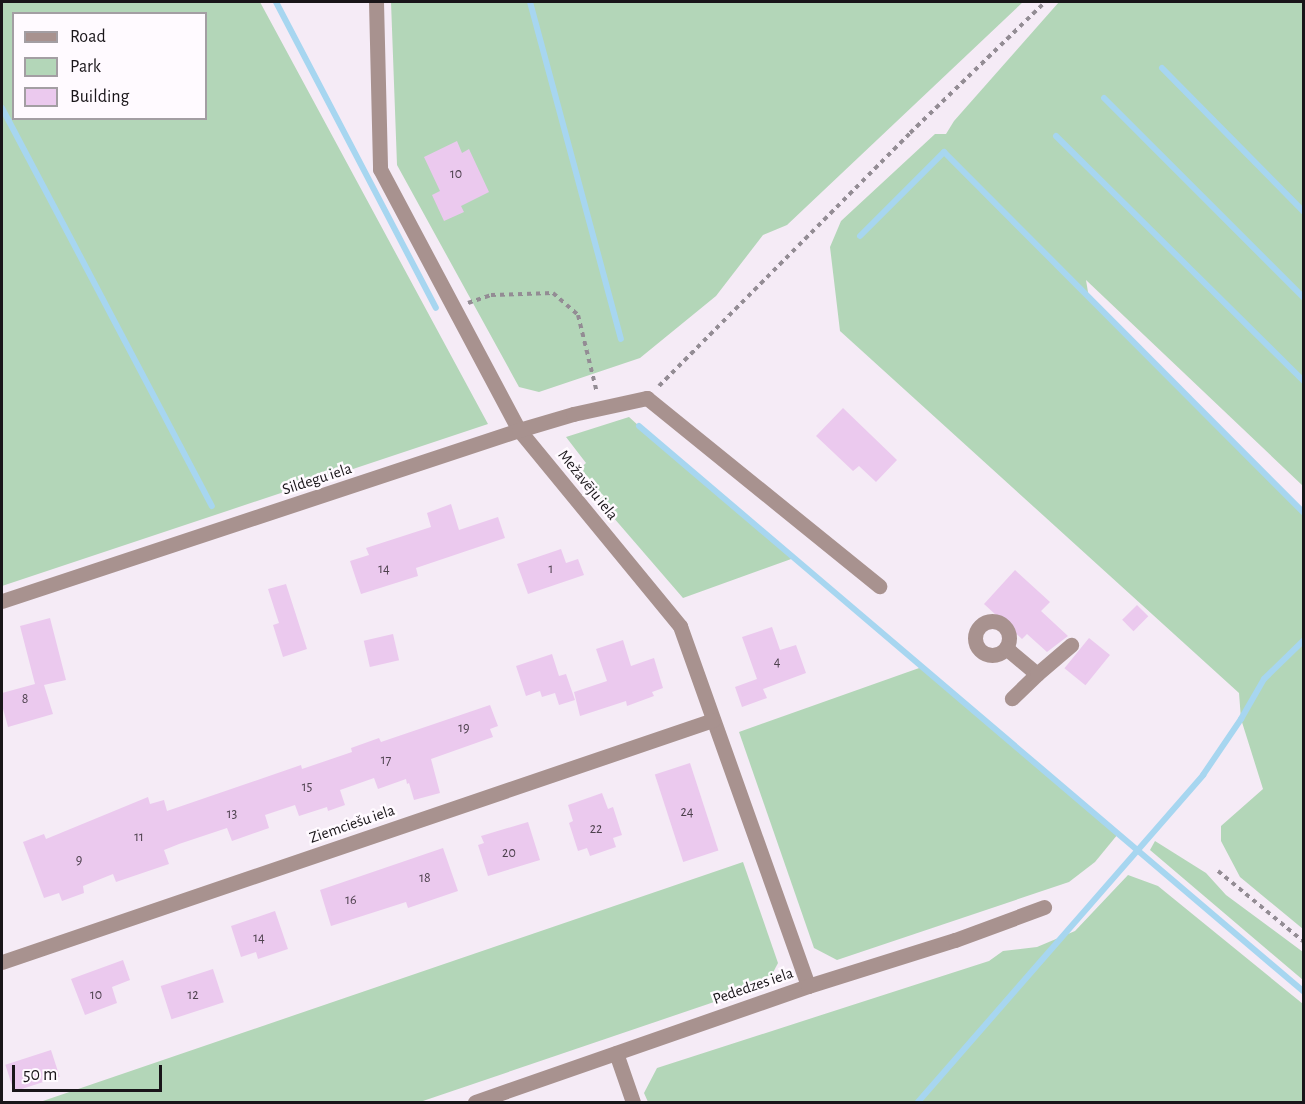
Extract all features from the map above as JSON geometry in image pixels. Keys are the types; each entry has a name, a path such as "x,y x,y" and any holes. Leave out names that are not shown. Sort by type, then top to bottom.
{"street":[{"name":"Mežavēju iela","path":"376,2 380,169 519,430 680,626 808,986"},
{"name":"Sildegu iela","path":"2,601 519,430 647,398"},
{"path":"647,398 879,586"},
{"path":"1012,698 1071,645"},
{"path":"1006,648 1037,674"},
{"name":"Ziemciešu iela","path":"2,962 713,720"},
{"name":"Pededzes iela","path":"475,1102 808,986 955,940 1044,907"},
{"path":"616,1053 633,1102"}],"path":[{"path":"647,398 910,133 1046,2"},
{"path":"454,309 491,295 553,293 578,315 600,408"},
{"path":"1218,871 1304,942"}],"green space":[{"path":"2,2 260,2 488,424 2,586"},
{"path":"391,2 1023,2 787,225 763,235 716,296 640,358 539,392 519,387 397,165"},
{"path":"1059,2 1303,2 1303,486 1086,280 1089,298 1303,513 1303,929 1240,877 1221,841 1221,826 1263,789 1241,719 1239,693 840,331 830,247 841,221 935,134 946,134 954,121"},
{"path":"629,417 794,558 683,598 575,473 586,463 566,437"},
{"path":"922,667 1118,834 1095,862 1069,882 837,960 814,948 739,732"},
{"path":"1155,841 1206,873 1226,895 1303,952 1303,980 1150,850"},
{"path":"743,862 778,963 767,984 420,1102 40,1102"},
{"path":"1128,875 1158,886 1303,1004 1303,1102 648,1102 644,1093 657,1068 989,961 1003,951 1037,947 1075,931"}],"building":[{"path":"457,141 462,153 469,149 489,192 461,206 464,212 444,221 432,195 440,191 424,157"},
{"path":"843,408 897,460 876,482 859,466 853,471 816,436"},
{"path":"451,504 459,530 498,517 505,538 416,568 418,576 361,594 350,561 369,555 366,548 431,527 427,513"},
{"path":"561,549 566,563 578,559 584,575 528,594 517,564"},
{"path":"1015,570 1050,602 1041,611 1068,636 1047,652 1027,634 1022,639 984,604"},
{"path":"286,584 307,649 283,657 273,625 279,623 268,589"},
{"path":"1137,605 1148,616 1133,631 1122,620"},
{"path":"50,618 66,680 44,685 53,714 8,727 2,705 2,693 35,684 20,626"},
{"path":"772,627 780,650 796,645 806,673 763,689 767,698 742,707 735,687 757,679 742,637"},
{"path":"393,634 399,660 370,667 364,641"},
{"path":"1089,638 1110,655 1085,685 1064,668"},
{"path":"623,640 631,666 654,658 663,688 652,692 654,696 627,706 626,701 580,716 574,692 607,681 596,649"},
{"path":"552,654 559,676 566,674 575,700 559,705 555,693 542,697 540,691 526,696 516,666"},
{"path":"490,705 498,726 490,729 493,737 431,759 440,793 414,800 406,779 378,789 374,778 340,790 345,805 328,811 327,807 299,816 295,805 265,815 269,828 232,841 227,828 179,844 164,850 169,864 116,882 113,874 83,886 84,893 62,901 59,893 44,898 23,842 44,834 46,839 148,797 150,804 164,800 167,811 301,765 302,769 352,752 351,748 379,738 381,742"},
{"path":"690,763 718,850 683,862 655,774"},
{"path":"602,793 608,809 613,807 622,835 613,838 616,847 590,856 587,848 578,851 569,823 573,821 568,805"},
{"path":"528,822 540,860 488,876 478,845 484,843 481,836"},
{"path":"443,848 458,891 408,908 406,902 331,926 320,890"},
{"path":"275,911 288,949 258,959 256,952 241,957 231,926"},
{"path":"123,960 130,980 112,987 117,1003 85,1015 71,979"},
{"path":"213,969 224,1002 172,1019 161,986"},
{"path":"51,1050 60,1077 14,1091 5,1065"}],"waterway":[{"path":"276,2 436,308"},
{"path":"530,2 621,339"},
{"path":"1162,68 1304,212"},
{"path":"1104,98 1304,298"},
{"path":"2,108 212,506"},
{"path":"1056,136 1304,381"},
{"path":"860,236 944,152 1304,513"},
{"path":"639,426 1304,992"},
{"path":"918,1102 1203,775 1241,719 1264,679 1304,640"}]}
